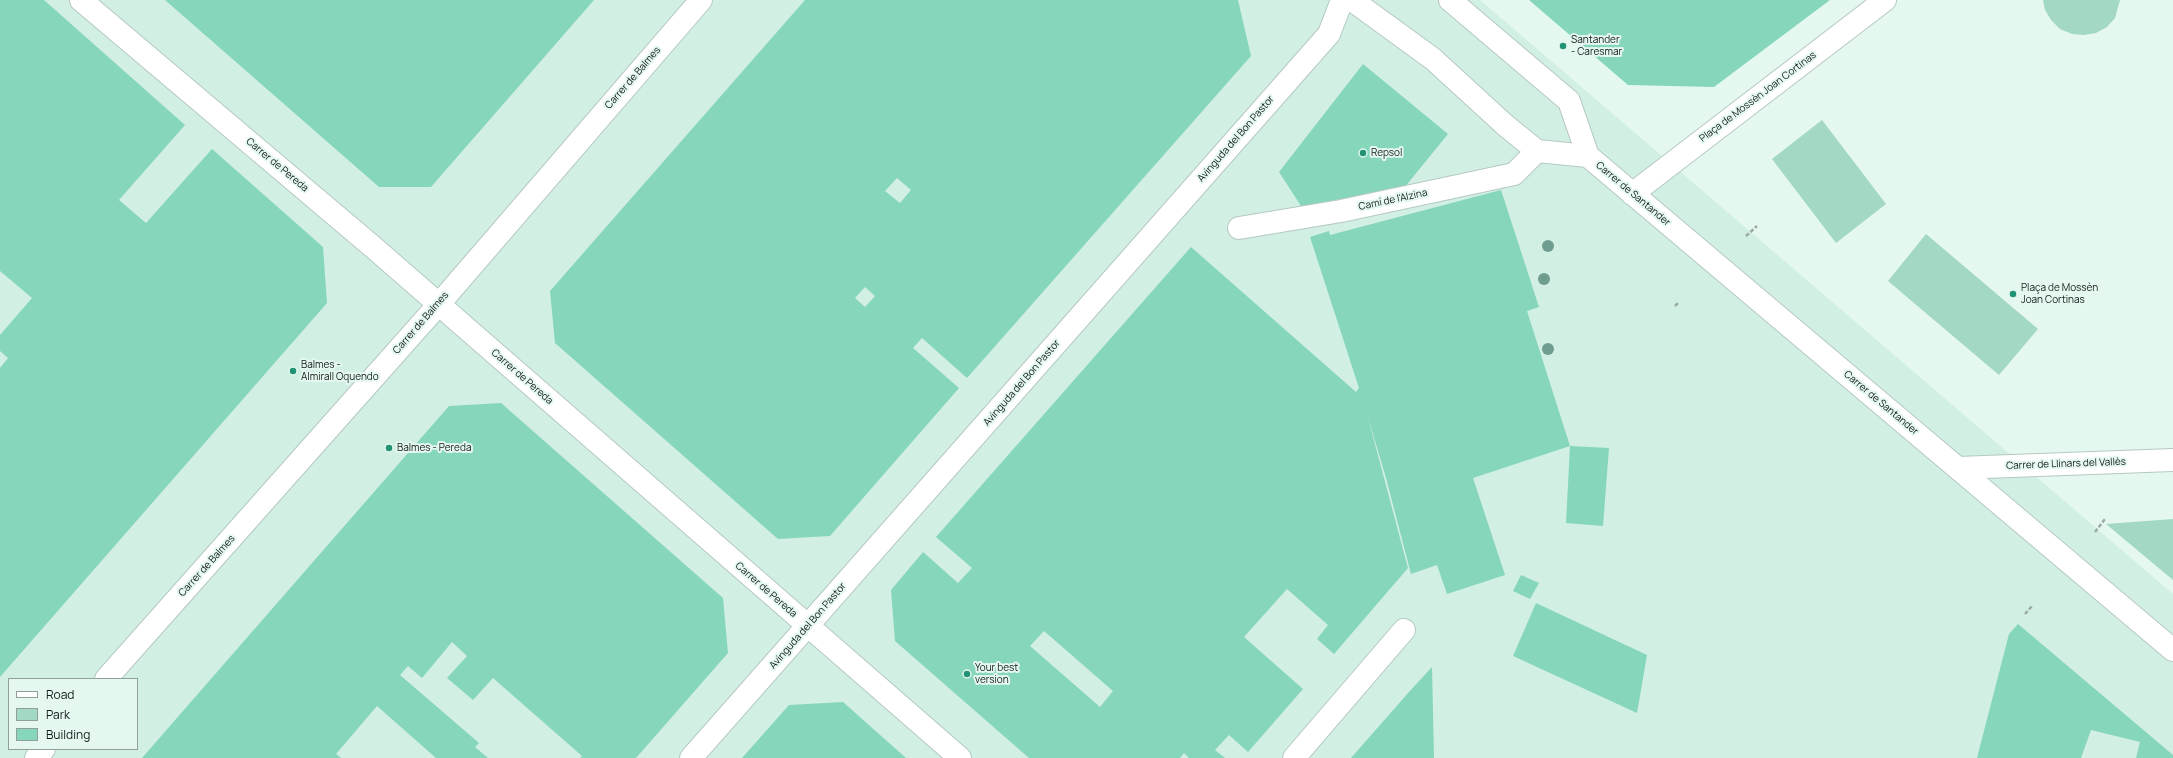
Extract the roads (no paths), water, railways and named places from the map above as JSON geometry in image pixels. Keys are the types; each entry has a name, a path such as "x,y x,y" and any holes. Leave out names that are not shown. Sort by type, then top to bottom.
{"street":[{"name":"Carrer de Pereda","path":"81,0 439,304 960,758"},
{"name":"Carrer de Balmes","path":"107,678 439,304 701,0"},
{"name":"Avinguda del Bon Pastor","path":"691,758 1329,34 1342,0"},
{"path":"1352,0 1433,59 1505,125 1537,151"},
{"name":"Carrer de Santander","path":"1450,0 1569,102 1588,156 1718,264 2173,650"},
{"name":"Plaça de Mossèn Joan Cortinas","path":"1632,194 1885,0"},
{"name":"Carrer de Santander","path":"1537,151 1588,156"},
{"name":"Camí de l'Alzina","path":"1239,228 1340,211 1514,174 1537,151"},
{"name":"Carrer de Llinars del Vallès","path":"1958,468 2173,460"},
{"path":"1294,758 1404,630"},
{"path":"36,758 43,750"}],"place":[{"name":"Santander - Caresmar","path":"1563,46"},
{"name":"Repsol","path":"1363,153"},
{"name":"Plaça de Mossèn Joan Cortinas","path":"2013,294"},
{"name":"Balmes - Almirall Oquendo","path":"293,371"},
{"name":"Balmes - Pereda","path":"389,448"},
{"name":"Your best version","path":"967,674"}]}
